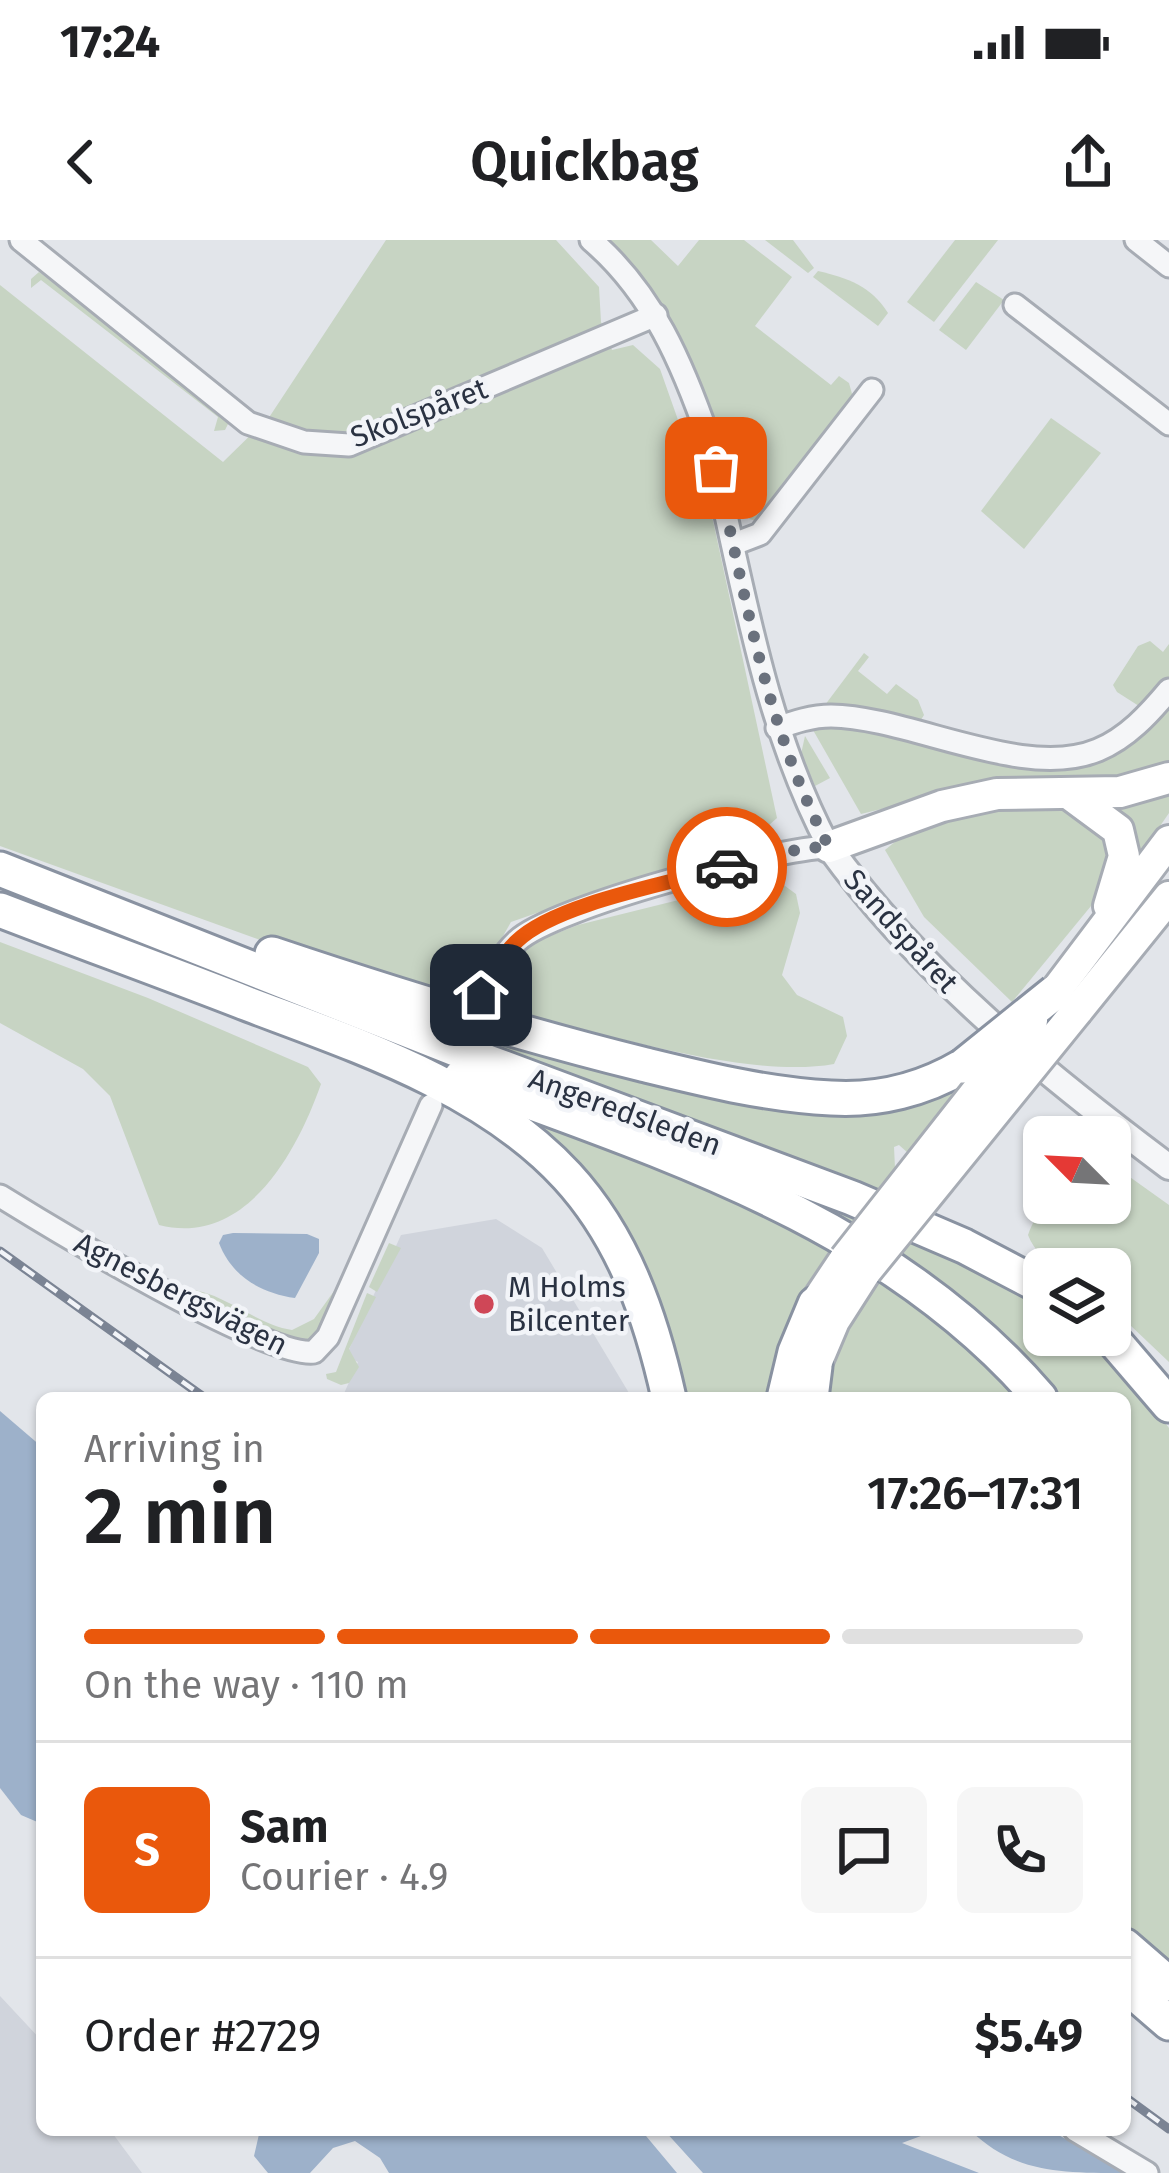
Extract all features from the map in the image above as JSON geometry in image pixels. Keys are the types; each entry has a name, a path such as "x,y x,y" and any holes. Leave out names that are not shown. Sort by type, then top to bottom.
{"highway":[{"name":"Angeredsleden","path":"0,869 852,1198 1023,1277"},
{"path":"47,887 98,896 526,1034 718,1082 782,1093 855,1098 914,1089 963,1066 1066,1002"},
{"path":"0,910 312,1028 405,1055 693,1163 837,1233 944,1304 1034,1392"},
{"name":"Angeredsleden","path":"312,1028 445,1085 498,1117 546,1155 584,1196 633,1279 667,1392"},
{"path":"785,1392 795,1352 815,1304"},
{"path":"1127,1356 1169,1405"},
{"path":"1131,1951 1169,1984"},
{"path":"1131,1990 1169,2023"}],"main road":[{"path":"829,847 942,806 997,794 1120,792 1169,778"},
{"path":"1066,1002 1117,888 1124,856 1118,830 1072,796"},
{"path":"1090,949 1169,841"},
{"path":"815,1304 855,1265 1066,1002 1164,907"},
{"path":"810,1387 855,1265"}],"street":[{"name":"Skolspåret","path":"21,240 248,423 304,442 349,445 656,315"},
{"name":"Sandspåret","path":"591,240 656,315 693,394 709,440 776,728 829,847 884,920 956,994 1169,1167"},
{"path":"1136,240 1169,266"},
{"path":"1015,305 1169,424"},
{"path":"734,544 760,534 872,390"},
{"path":"776,728 835,716 1022,755 1066,757 1098,750 1127,733 1169,690"},
{"path":"481,995 518,939 560,915 774,854 829,847"},
{"name":"Agnesbergsvägen","path":"0,1196 222,1321 289,1352 314,1352 328,1337 431,1105"},
{"path":"1086,2136 1147,2173"}],"shaded area":[{"path":"496,1219 542,1248 628,1392 345,1392 358,1362 346,1356 401,1235"},
{"path":"0,1996 36,2035 36,2136 114,2136 142,2173 0,2173"}],"green space":[{"path":"386,240 556,240 599,287 601,322 612,350 633,345 660,369 712,516 777,818 736,854 657,871 511,922 460,1012 0,846 0,285 223,462 270,416"},
{"path":"611,240 651,240 678,266 699,240 744,240 792,277 755,326 831,385 839,376 849,383 854,401 757,521 734,506 709,407 688,356 656,301"},
{"path":"765,240 793,240 814,268 808,273"},
{"path":"955,240 998,240 934,322 907,302"},
{"path":"818,271 858,284 888,313 878,326 813,277"},
{"path":"39,272 222,409 230,420 225,430 214,431 218,417 41,280 31,288 31,279"},
{"path":"976,282 1004,300 966,350 939,330"},
{"path":"1051,418 1101,453 1024,549 981,511"},
{"path":"1150,641 1163,652 1169,644 1169,679 1142,708 1113,685 1138,646"},
{"path":"864,653 869,657 858,671 887,694 896,684 918,700 924,715 919,723 825,705"},
{"path":"1169,701 1169,765 1146,777 967,788 861,814 813,730 849,726 1051,766"},
{"path":"805,736 830,778 815,786 801,754"},
{"path":"1169,787 1169,813 1136,861 1101,800"},
{"path":"1064,809 1107,831 1111,876 1012,1002 924,917 885,850 903,836 946,818 994,810"},
{"path":"763,879 781,883 796,894 800,913 782,975 797,995 843,1017 847,1036 834,1064 798,1067 713,1059 500,1007 493,999 513,960 529,944 578,925"},
{"path":"0,891 857,1212 1023,1293 1023,1356 1112,1356 1169,1428 1169,1969 1131,1937 1131,1392 1049,1392 996,1336 543,1098 0,896"},
{"path":"0,942 148,998 308,1067 321,1084 298,1138 264,1188 218,1222 190,1228 159,1225 110,1096 83,1069 0,1023"},
{"path":"291,969 749,1096 960,1084 908,1153 899,1145 894,1147 895,1168 876,1192"},
{"path":"535,1127 702,1186 833,1244 791,1316 768,1392 684,1392 666,1322 639,1256"},
{"path":"1131,1178 1169,1205 1169,1362 1131,1326 1131,1248 1035,1248 1028,1235 1033,1224 1131,1224"},
{"path":"389,1243 401,1248 377,1292 369,1287"},
{"path":"884,1273 1019,1392 824,1392 848,1325"},
{"path":"339,1284 343,1285 322,1329 305,1343 254,1327 188,1289 292,1330 314,1319"},
{"path":"367,1293 376,1297 349,1349 359,1367 349,1383 341,1385 326,1374 336,1372"}],"water":[{"path":"307,1234 319,1239 319,1253 295,1298 259,1287 240,1274 219,1243 223,1235"},
{"path":"0,1411 36,1442 36,1821 21,1815 0,1788"},
{"path":"259,2136 646,2136 677,2173 389,2173 380,2158 355,2141 333,2148 310,2173 268,2173 254,2156"},
{"path":"669,2136 921,2136 902,2143 979,2173 703,2173"},
{"path":"977,2136 1060,2136 1124,2173 1040,2168"}],"railway":[{"path":"0,1251 197,1392"},
{"path":"1131,2101 1169,2129"}],"way so far":[{"path":"716,468 776,728 829,847 804,848 727,867"}],"place":[{"name":"M Holms Bilcenter","path":"484,1304"}],"route":[{"path":"481,995 518,939 560,915 727,867"}]}
